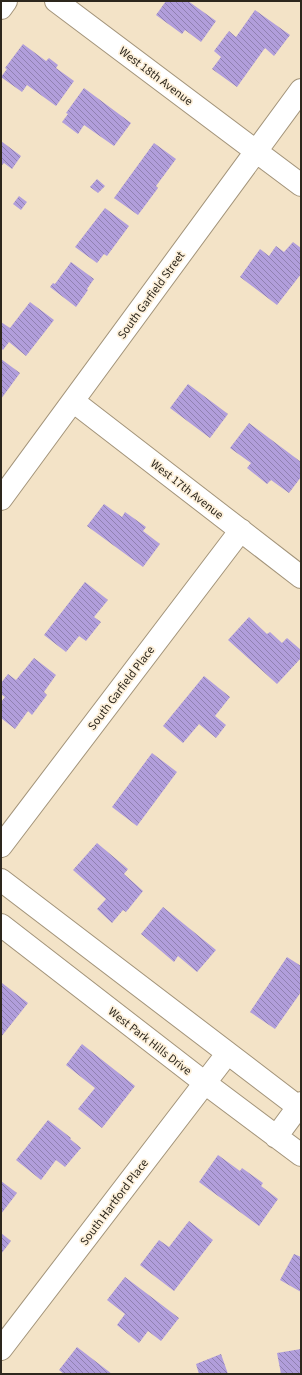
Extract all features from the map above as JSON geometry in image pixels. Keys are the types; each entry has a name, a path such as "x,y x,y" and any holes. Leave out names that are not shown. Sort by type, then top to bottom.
{"street":[{"path":"1,8 6,1"},
{"name":"West 18th Avenue","path":"56,1 301,185"},
{"name":"South Garfield Street","path":"1,499 301,90"},
{"name":"West 17th Avenue","path":"73,401 301,577"},
{"name":"South Garfield Place","path":"1,846 240,530"},
{"path":"1,880 227,1054 300,1107 276,1137"},
{"name":"West Park Hills Drive","path":"1,925 205,1083 301,1155"},
{"name":"South Hartford Place","path":"1,1349 227,1054"}],"building":[{"path":"166,1 188,1 216,21 201,42 185,30 182,34 156,15"},
{"path":"255,10 290,35 274,56 265,48 237,87 212,69 221,57 214,51 229,31 236,37"},
{"path":"23,44 46,61 49,58 58,65 56,68 74,81 56,106 27,85 22,92 1,77 7,69 5,68"},
{"path":"84,88 131,123 114,146 84,125 78,134 62,122 68,114 66,113"},
{"path":"1,141 21,156 12,169 4,163 1,166"},
{"path":"154,143 176,159 156,186 158,188 138,215 114,198"},
{"path":"97,179 105,186 98,193 90,187"},
{"path":"19,196 27,202 21,210 13,204"},
{"path":"105,208 129,226 107,256 104,254 97,263 75,247"},
{"path":"293,242 301,248 301,274 277,305 240,277 260,249 269,256 276,246 284,252"},
{"path":"71,262 94,279 76,307 50,287 53,283 55,284"},
{"path":"30,302 54,320 26,356 9,342 3,350 1,348 1,322 10,328"},
{"path":"1,359 20,373 1,399"},
{"path":"188,384 228,414 210,438 170,408"},
{"path":"249,423 301,462 301,477 289,493 271,480 267,484 247,468 251,463 230,448"},
{"path":"104,504 122,517 125,512 146,527 143,531 160,544 143,567 87,526"},
{"path":"85,582 108,600 94,617 101,622 86,641 79,636 66,652 44,635"},
{"path":"249,617 267,634 270,632 282,643 287,638 301,650 301,658 277,684 228,640"},
{"path":"34,658 56,675 44,692 47,695 32,715 28,711 15,729 1,718 1,702 5,697 1,694 1,683 8,674 16,680"},
{"path":"204,676 230,697 215,716 226,725 216,738 199,724 183,743 163,726"},
{"path":"152,753 177,772 137,826 112,807"},
{"path":"97,843 128,869 124,874 143,891 126,912 123,910 112,923 97,909 106,899 73,870"},
{"path":"163,907 216,950 197,972 178,956 174,962 141,934"},
{"path":"287,957 301,966 301,992 275,1029 250,1012"},
{"path":"2,983 28,1003 1,1037 1,984"},
{"path":"82,1044 135,1086 102,1128 78,1109 95,1088 66,1065"},
{"path":"48,1120 81,1148 65,1167 56,1160 41,1180 16,1160"},
{"path":"218,1155 240,1171 242,1168 263,1183 261,1186 278,1199 259,1226 199,1182"},
{"path":"1,1181 17,1193 1,1214"},
{"path":"189,1221 213,1240 174,1291 140,1265 159,1240 169,1247"},
{"path":"1,1233 11,1241 1,1254"},
{"path":"294,1254 301,1257 301,1292 280,1280"},
{"path":"125,1277 179,1318 161,1341 148,1331 139,1343 117,1325 125,1314 107,1300"},
{"path":"77,1347 112,1374 64,1374 59,1370"},
{"path":"301,1349 301,1374 281,1374 277,1353"},
{"path":"221,1354 228,1374 199,1374 196,1364"}]}
